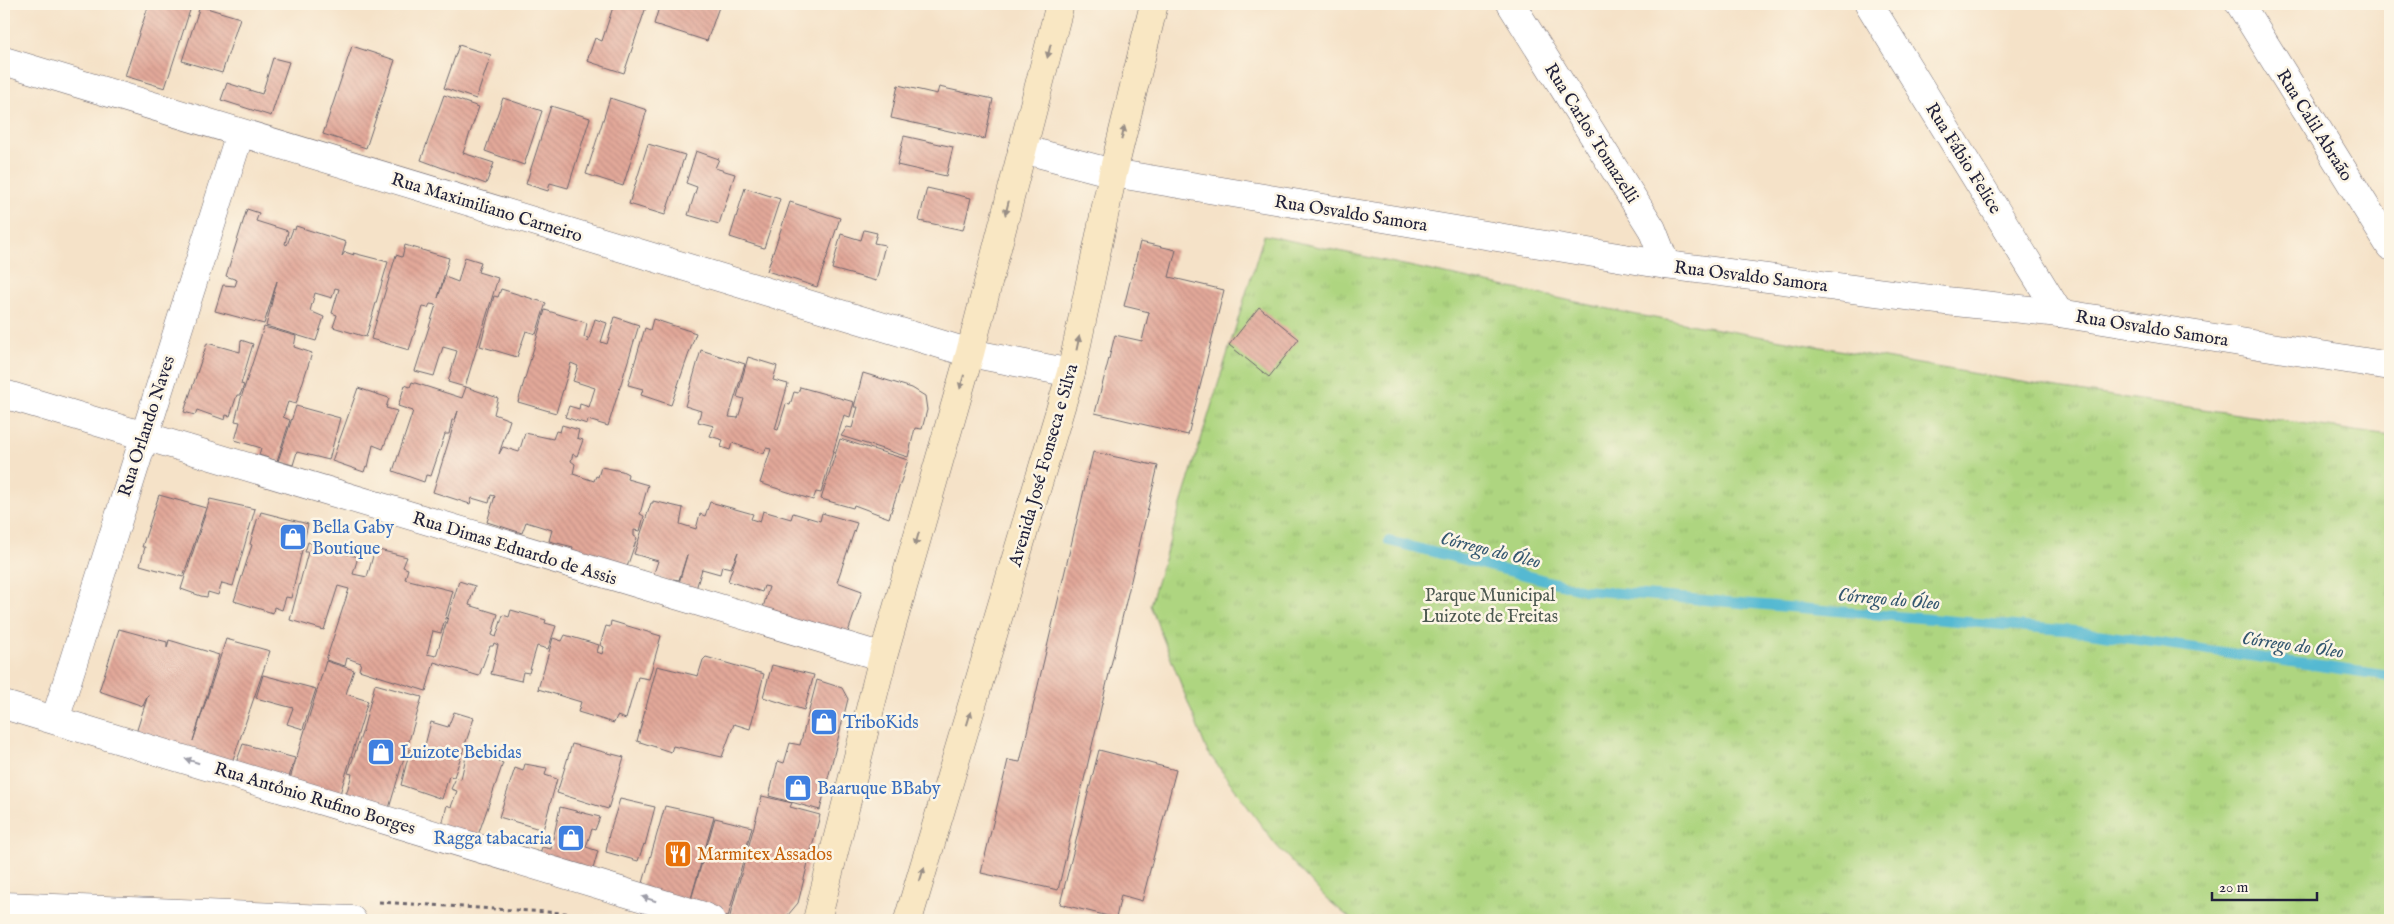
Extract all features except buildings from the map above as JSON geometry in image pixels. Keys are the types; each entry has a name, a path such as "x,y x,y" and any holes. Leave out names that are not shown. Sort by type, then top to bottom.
{"main road":[{"path":"817,920 884,657 970,353 1060,4"},
{"name":"Avenida José Fonseca e Silva","path":"908,920 1071,373 1113,173 1154,4"}],"street":[{"name":"Rua Carlos Tomazelli","path":"1511,4 1652,229 1666,265"},
{"name":"Rua Fábio Felice","path":"1869,4 2059,313"},
{"name":"Rua Calil Abraão","path":"2240,4 2390,246"},
{"name":"Rua Maximiliano Carneiro","path":"4,61 970,353 1071,373"},
{"name":"Rua Orlando Naves","path":"55,720 240,133"},
{"name":"Rua Osvaldo Samora","path":"1022,149 1113,173 1666,265 1946,301 2059,313 2390,366"},
{"name":"Rua Dimas Eduardo de Assis","path":"4,394 884,657"},
{"name":"Rua Antônio Rufino Borges","path":"4,705 700,914 711,920"},
{"path":"4,906 66,914 352,920"}],"green space":[{"name":"Parque Municipal Luizote de Freitas","path":"1264,235 1637,315 2057,388 2390,436 2390,920 1352,920 1326,898 1275,844 1207,751 1150,605"}],"waterway":[{"name":"Córrego do Óleo","path":"1389,541 1584,590 2076,631 2390,676"}],"place":[{"name":"Bella Gaby Boutique","path":"293,537"},
{"name":"TriboKids","path":"824,722"},
{"name":"Luizote Bebidas","path":"381,752"},
{"name":"Baaruque BBaby","path":"798,788"},
{"name":"Ragga tabacaria","path":"571,838"},
{"name":"Marmitex Assados","path":"678,854"}]}
